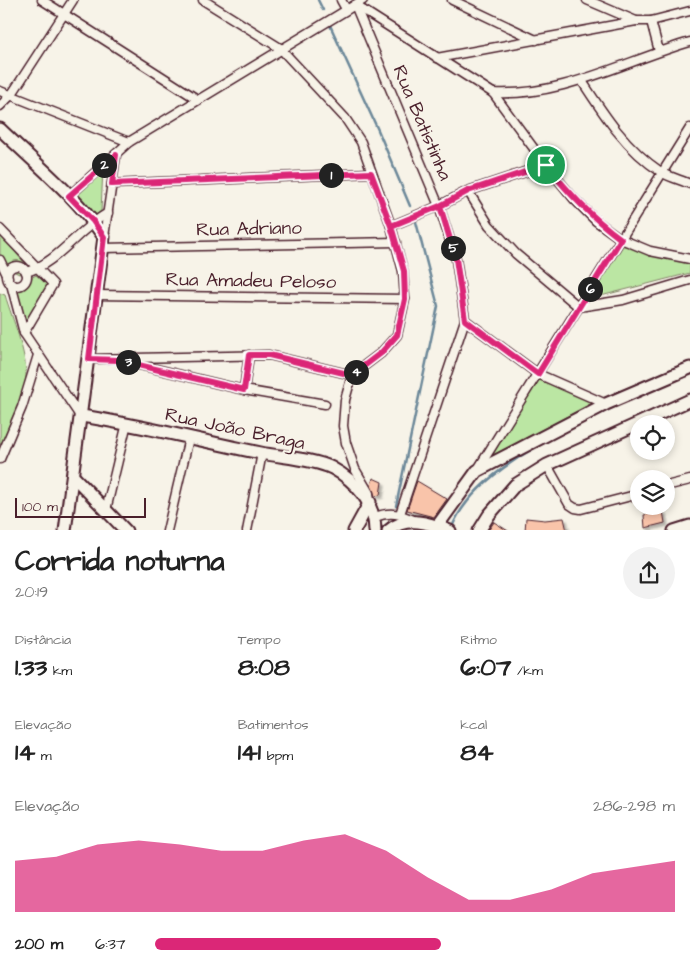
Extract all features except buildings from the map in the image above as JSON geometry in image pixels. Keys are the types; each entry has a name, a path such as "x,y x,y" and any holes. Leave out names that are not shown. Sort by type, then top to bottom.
{"street":[{"path":"42,0 197,99"},
{"path":"0,106 12,94 73,0"},
{"path":"203,0 280,48 345,118 361,142 391,226 404,271 405,299 397,335 381,353 352,375 345,400 343,426 355,469 369,493 375,517 375,530"},
{"path":"341,0 346,9"},
{"path":"69,196 129,142 280,48 364,0"},
{"path":"452,0 536,40"},
{"path":"588,0 636,21"},
{"path":"355,5 493,93 546,165 574,199 596,221 621,239 650,251 690,259"},
{"name":"Rua Batistinha","path":"355,5 440,206 456,259 465,320 400,514"},
{"path":"437,58 636,21 651,21 690,12"},
{"path":"651,21 659,51"},
{"path":"493,93 511,95 582,81 659,51 690,42"},
{"path":"582,81 611,126 662,172 690,184"},
{"path":"0,91 12,94 129,142"},
{"path":"0,130 93,221 104,242"},
{"path":"363,515 368,514 375,517 388,512 442,528 662,172 690,130"},
{"path":"65,530 116,155"},
{"path":"391,226 440,206 468,191 546,165"},
{"path":"112,184 371,173"},
{"path":"468,191 489,225 516,254 579,307 623,300 690,280"},
{"path":"26,272 40,268 93,221 108,213"},
{"path":"0,229 40,268 53,284 53,287 24,333"},
{"name":"Rua Adriano","path":"104,242 396,242"},
{"path":"0,260 9,281 24,333 81,416"},
{"path":"9,281 8,272 14,267 19,267 26,272"},
{"path":"0,284 9,281 20,286 26,280 26,272"},
{"name":"Rua Amadeu Peloso","path":"96,295 405,299"},
{"path":"465,320 538,374 606,404"},
{"path":"0,458 22,407 38,355"},
{"path":"244,390 249,355"},
{"path":"89,359 117,360 269,355 352,375"},
{"path":"117,360 244,390 325,404"},
{"path":"476,471 606,404 690,368"},
{"path":"479,530 512,489 547,465 690,400"},
{"name":"Rua João Braga","path":"81,416 127,423 189,438 325,465 355,486 370,502"},
{"path":"106,510 127,423"},
{"path":"167,530 189,438"},
{"path":"250,530 262,453"},
{"path":"547,465 569,504 575,508 581,509 630,496"},
{"path":"72,476 126,530"},
{"path":"675,484 690,480"},
{"path":"354,530 370,502"},
{"path":"388,530 404,522 418,522"},
{"path":"674,530 690,527"}],"green space":[{"path":"103,168 101,211 94,216 76,198 81,190"},
{"path":"0,234 33,273 19,274 11,270 0,273"},
{"path":"621,245 690,264 690,273 589,299"},
{"path":"36,275 51,288 21,328 18,304 19,291 28,280"},
{"path":"0,293 5,295 18,336 24,357 26,377 20,406 0,453"},
{"path":"540,379 594,402 488,458"}],"waterway":[{"path":"318,0 323,10"},
{"path":"329,23 410,206"},
{"path":"396,506 438,306 415,218"},
{"path":"452,527 464,506 481,486 502,469 551,439 622,403"}],"route":[{"path":"546,165 468,191 440,206 391,226 371,173 112,184 116,155 69,196 93,221 104,237 89,359 117,360 244,390 249,355 269,355 352,375 381,353 397,335 405,299 404,271 391,226 440,206 456,259 465,320 538,374 621,239 596,221 574,199 546,165"}]}
